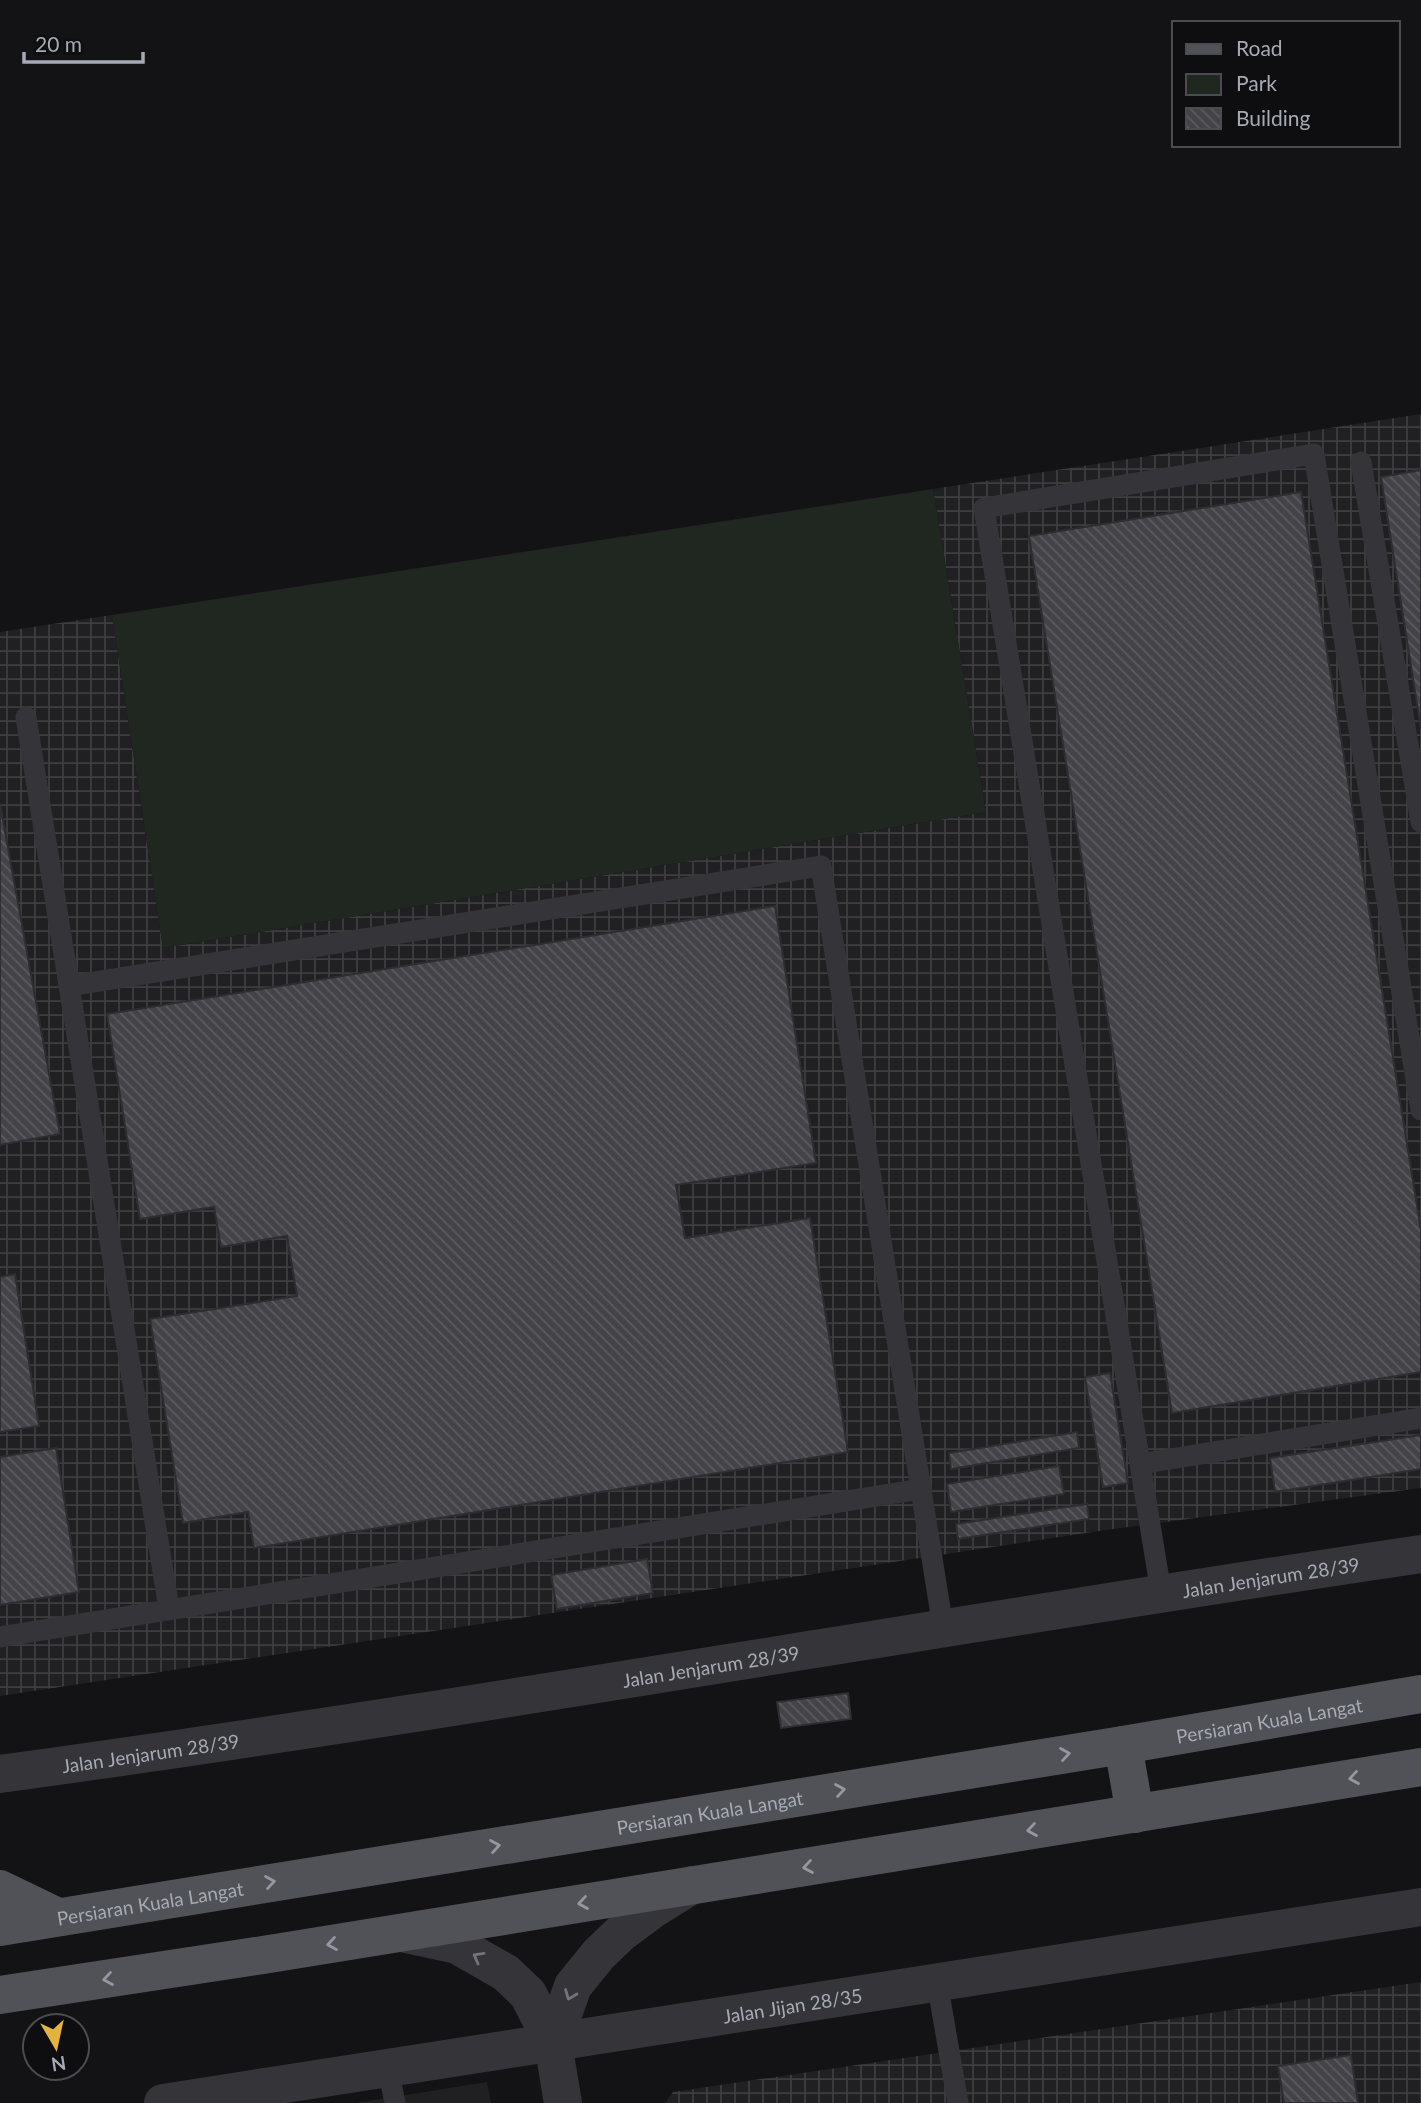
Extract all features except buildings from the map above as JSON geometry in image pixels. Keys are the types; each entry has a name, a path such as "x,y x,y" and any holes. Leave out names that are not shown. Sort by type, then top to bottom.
{"main road":[{"name":"Persiaran Kuala Langat","path":"0,1927 1123,1745 1421,1694"},
{"path":"1123,1745 1135,1814"},
{"path":"0,1995 1421,1768"},
{"path":"0,1889 58,1917"}],"street":[{"name":"Jalan Jenjarum 28/39","path":"0,1774 236,1741 1161,1592 1421,1554"},
{"path":"553,2043 573,1986 599,1954 631,1925 692,1885"},
{"name":"Jalan Jijan 28/35","path":"163,2103 392,2085 553,2043 1421,1907"},
{"path":"400,1933 457,1945 506,1973 527,1994 553,2043 563,2103"}],"lane":[{"path":"1161,1592 984,508 1314,454 1421,1110"},
{"path":"1361,462 1421,822"},
{"path":"26,717 169,1609"},
{"path":"69,986 821,866 943,1627"},
{"path":"1140,1464 1421,1418"},
{"path":"0,1637 921,1489"},
{"path":"937,1982 958,2103"}],"shaded area":[{"path":"1421,414 1421,1488 1106,1530 0,1696 0,632 112,615 163,948 986,812 933,489"},
{"path":"1421,1982 1421,2103 665,2103 673,2092"},
{"path":"487,2082 491,2103 356,2103"}],"green space":[{"path":"933,489 986,812 163,948 112,615"}]}
